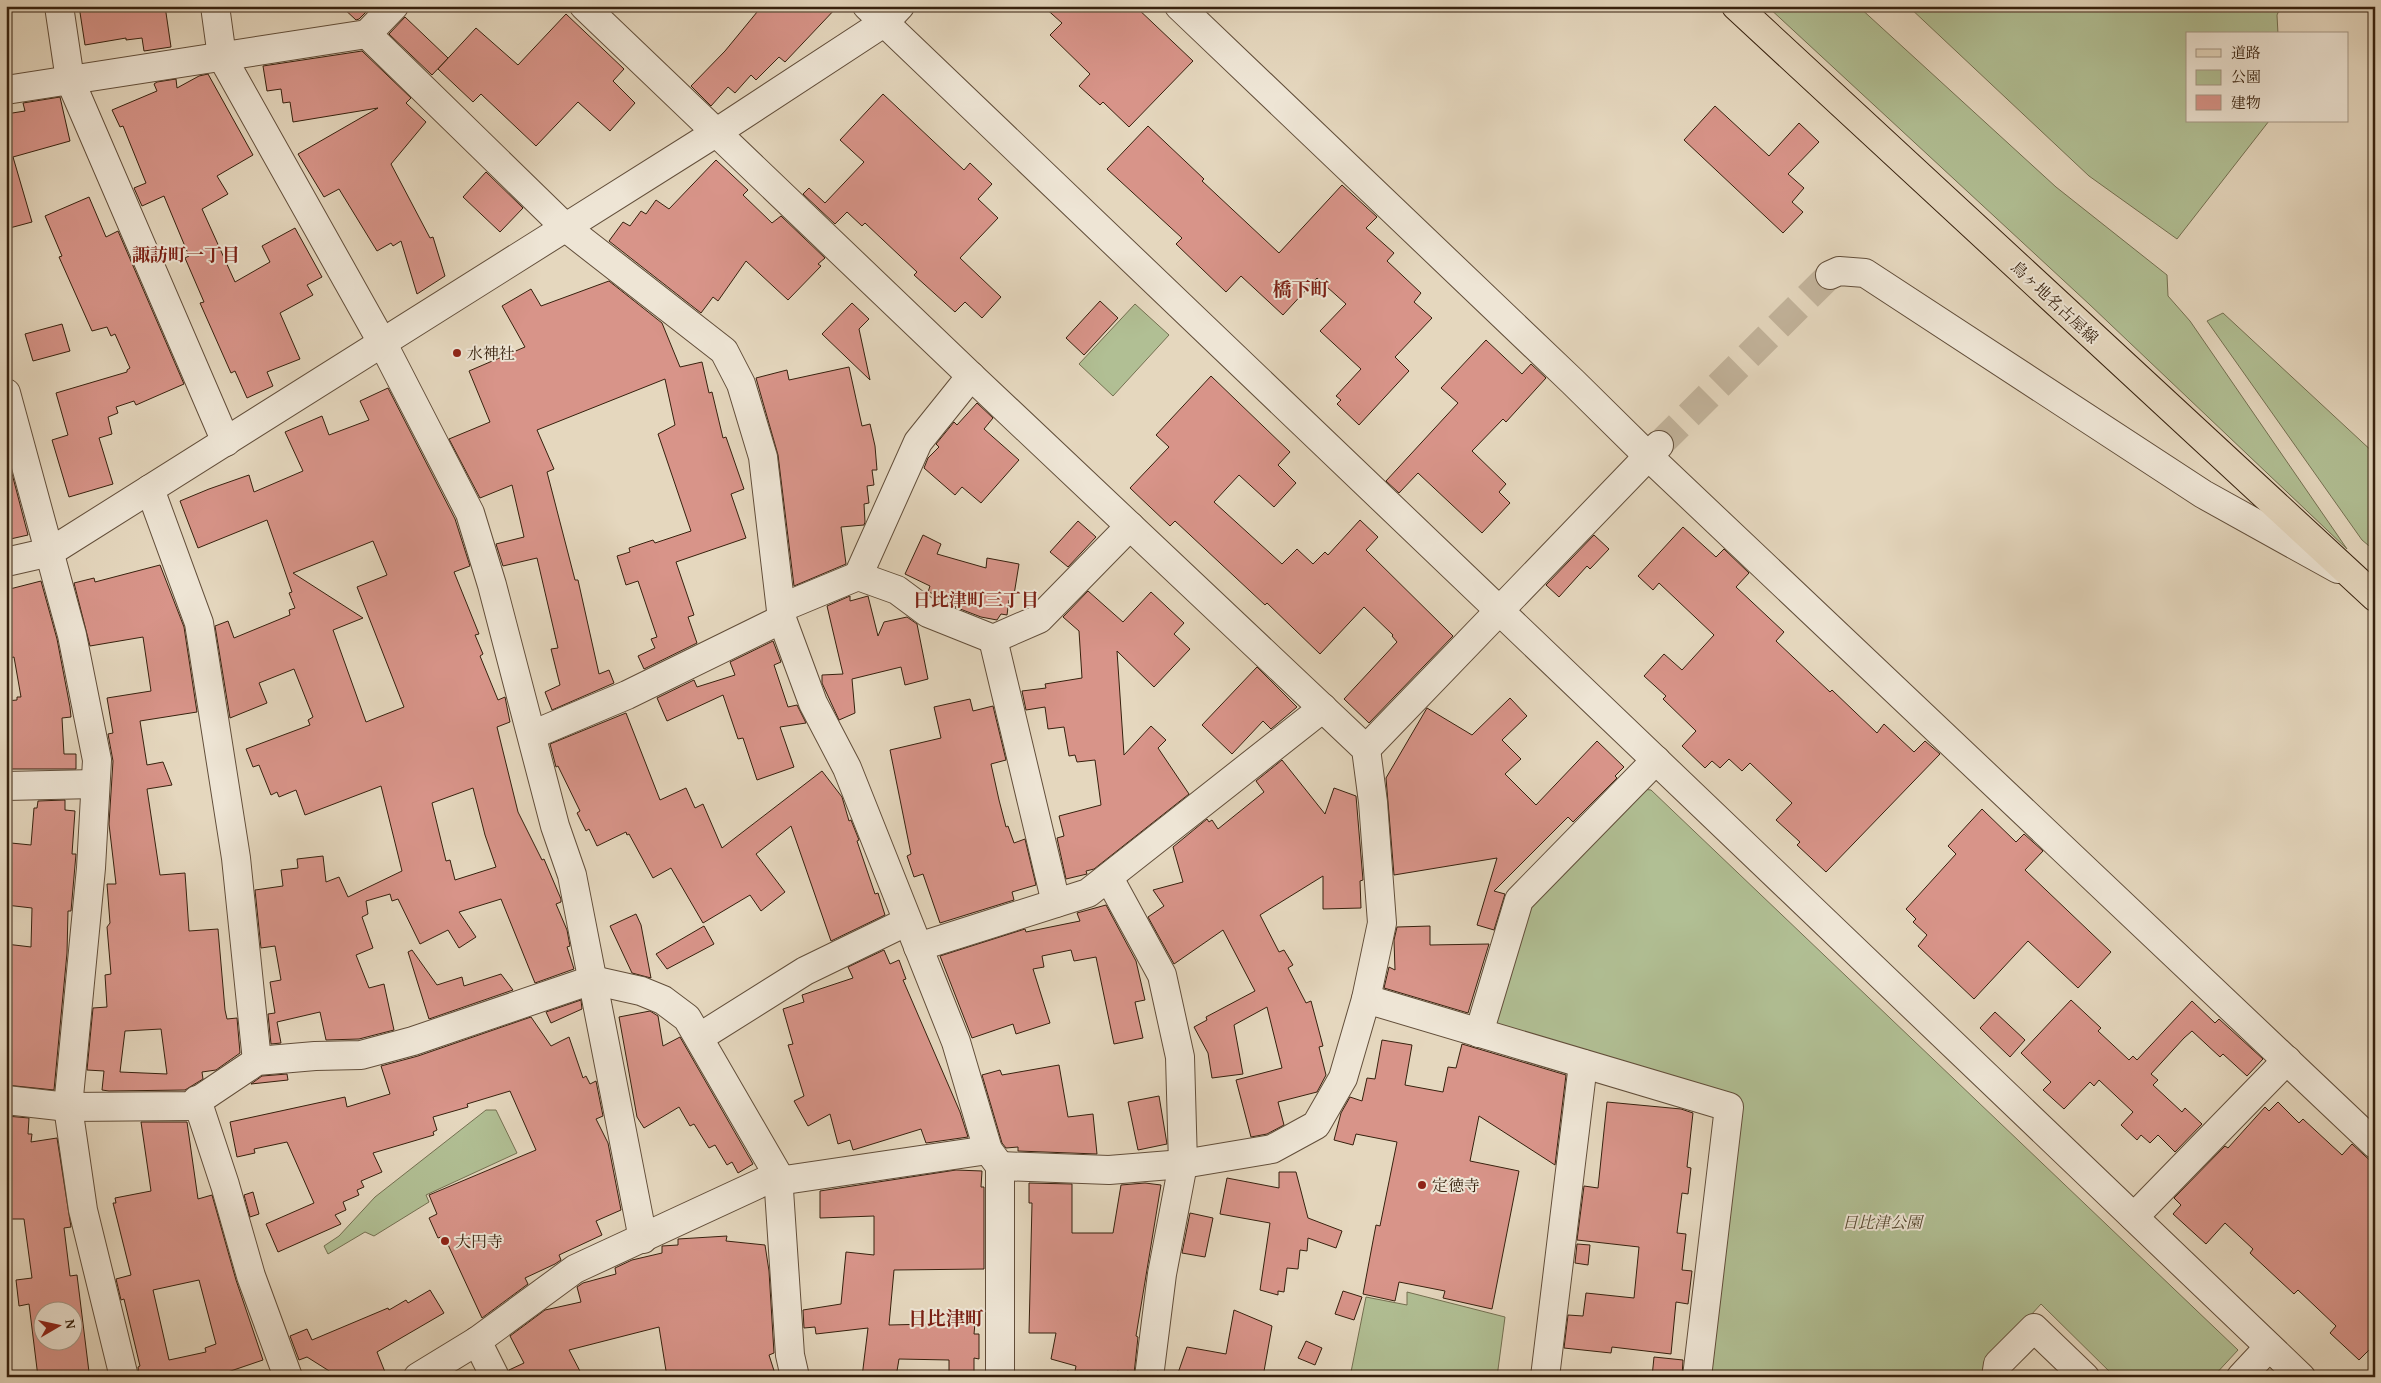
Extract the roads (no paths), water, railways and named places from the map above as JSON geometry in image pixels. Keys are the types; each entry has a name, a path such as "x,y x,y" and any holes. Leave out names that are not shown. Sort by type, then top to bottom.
{"main road":[{"name":"鳥ヶ地名古屋線","path":"1736,6 2375,597"}],"street":[{"path":"59,6 70,80 226,442"},
{"path":"215,6 222,57 383,344 470,514 492,585 555,826 572,874 643,1238"},
{"path":"6,90 367,34 394,6"},
{"path":"418,1377 477,1341 575,1269 778,1178 994,1158 1109,1170 1183,1164 1272,1148 1316,1125 1343,1078 1366,999 1382,923 1373,802 1366,748 971,376 584,6"},
{"path":"1179,6 1566,375 1653,450 2375,1144"},
{"path":"6,562 50,552 150,490 717,132 884,12 1501,611 2301,1377"},
{"path":"367,34 565,227 724,351 741,384 763,457 781,613 814,703 850,776 906,922 956,1042 994,1158 1000,1377"},
{"path":"1830,274 1839,271 1865,273 2202,494 2354,578"},
{"path":"532,735 627,695 781,613 858,576 918,442 971,376"},
{"path":"6,393 72,635 97,760 91,868 68,1107 83,1210 124,1377"},
{"path":"1366,748 1501,611 1653,450"},
{"path":"150,490 199,623 236,858 257,1062"},
{"path":"858,576 897,590 928,613 993,639 1039,619 1130,526"},
{"path":"993,639 1056,903"},
{"path":"918,947 1088,893 1324,708"},
{"path":"1479,1033 1519,900 1656,760"},
{"path":"6,786 95,784"},
{"path":"1109,878 1162,975 1180,1057 1183,1164 1162,1274 1149,1377"},
{"path":"700,1038 805,971 906,922"},
{"path":"6,1100 68,1107 190,1106 257,1062 315,1056 361,1055 413,1041 592,980 620,985 663,1000 687,1018 700,1038 778,1178 790,1355 795,1377"},
{"path":"1366,999 1729,1107 1696,1377"},
{"path":"2134,1217 2287,1060"},
{"path":"1545,1377 1584,1064"},
{"path":"197,1100 225,1185 251,1276 288,1377"},
{"path":"1996,1377 1998,1364 2034,1328 2085,1377"},
{"path":"477,1341 495,1377"},
{"path":"2241,1377 2269,1347"}],"tunnel":[{"path":"1659,445 1830,275"}],"place":[{"name":"水神社","path":"457,353"},
{"name":"定徳寺","path":"1422,1185"},
{"name":"大円寺","path":"445,1241"}],"district":[{"name":"諏訪町一丁目","path":"186,255"},
{"name":"橋下町","path":"1301,289"},
{"name":"日比津町三丁目","path":"976,600"},
{"name":"日比津町","path":"946,1318"}],"park label":[{"name":"日比津公園","path":"1882,1222"}]}
